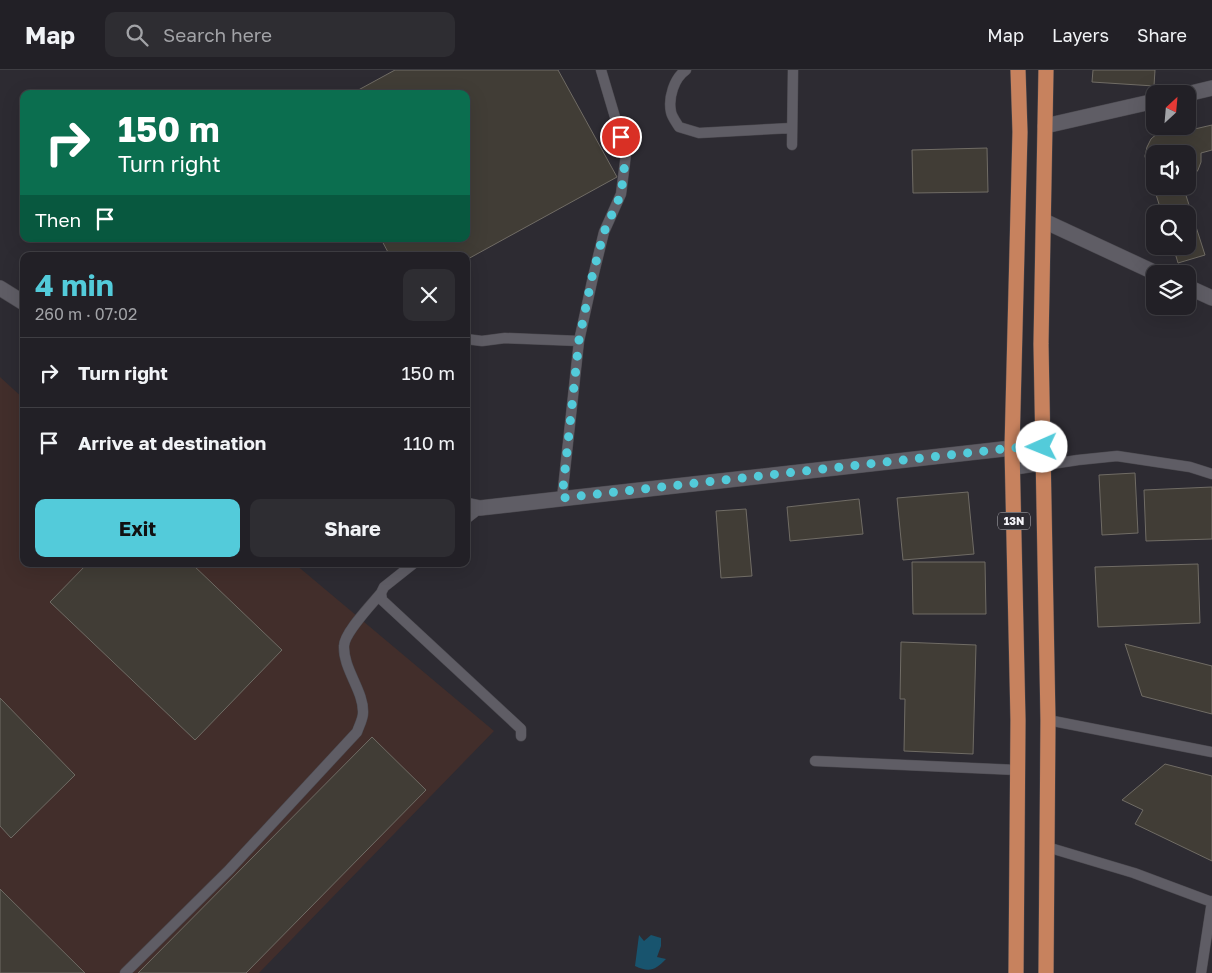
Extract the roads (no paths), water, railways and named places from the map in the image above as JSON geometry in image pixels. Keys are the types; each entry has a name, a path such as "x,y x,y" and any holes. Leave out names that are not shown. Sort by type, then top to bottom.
{"highway":[{"name":"13N","path":"1016,973 1017,770 1014,470 1012,448 1020,132 1018,70"},
{"name":"13N","path":"1046,70 1041,344 1048,720 1046,973"}],"street":[{"path":"1196,92 1212,88"},
{"path":"1045,126 1146,103"},
{"path":"1044,221 1146,268"},
{"path":"0,288 20,300"},
{"path":"1196,291 1212,298"},
{"path":"473,506 562,498 1012,448 1042,447"}],"lane":[{"path":"562,498 579,340 592,277 604,232 621,194 626,154 601,70"},
{"path":"686,70 674,85 670,102 671,114 679,127 699,133 792,128"},
{"path":"792,145 793,70"},
{"path":"470,340 482,341 505,338 579,340"},
{"path":"1014,470 1116,456 1190,467 1212,474"},
{"path":"125,973 229,870 358,732 363,713 360,695 349,669 343,645 352,627 384,587 409,567"},
{"path":"381,593 382,600 521,729 521,736"},
{"path":"1048,720 1212,752"},
{"path":"815,761 1017,770"},
{"path":"1047,847 1134,873 1212,902 1201,973"}],"water":[{"path":"639,935 644,941 651,935 661,938 661,946 657,957 666,959 659,966 648,970 635,966"}]}
